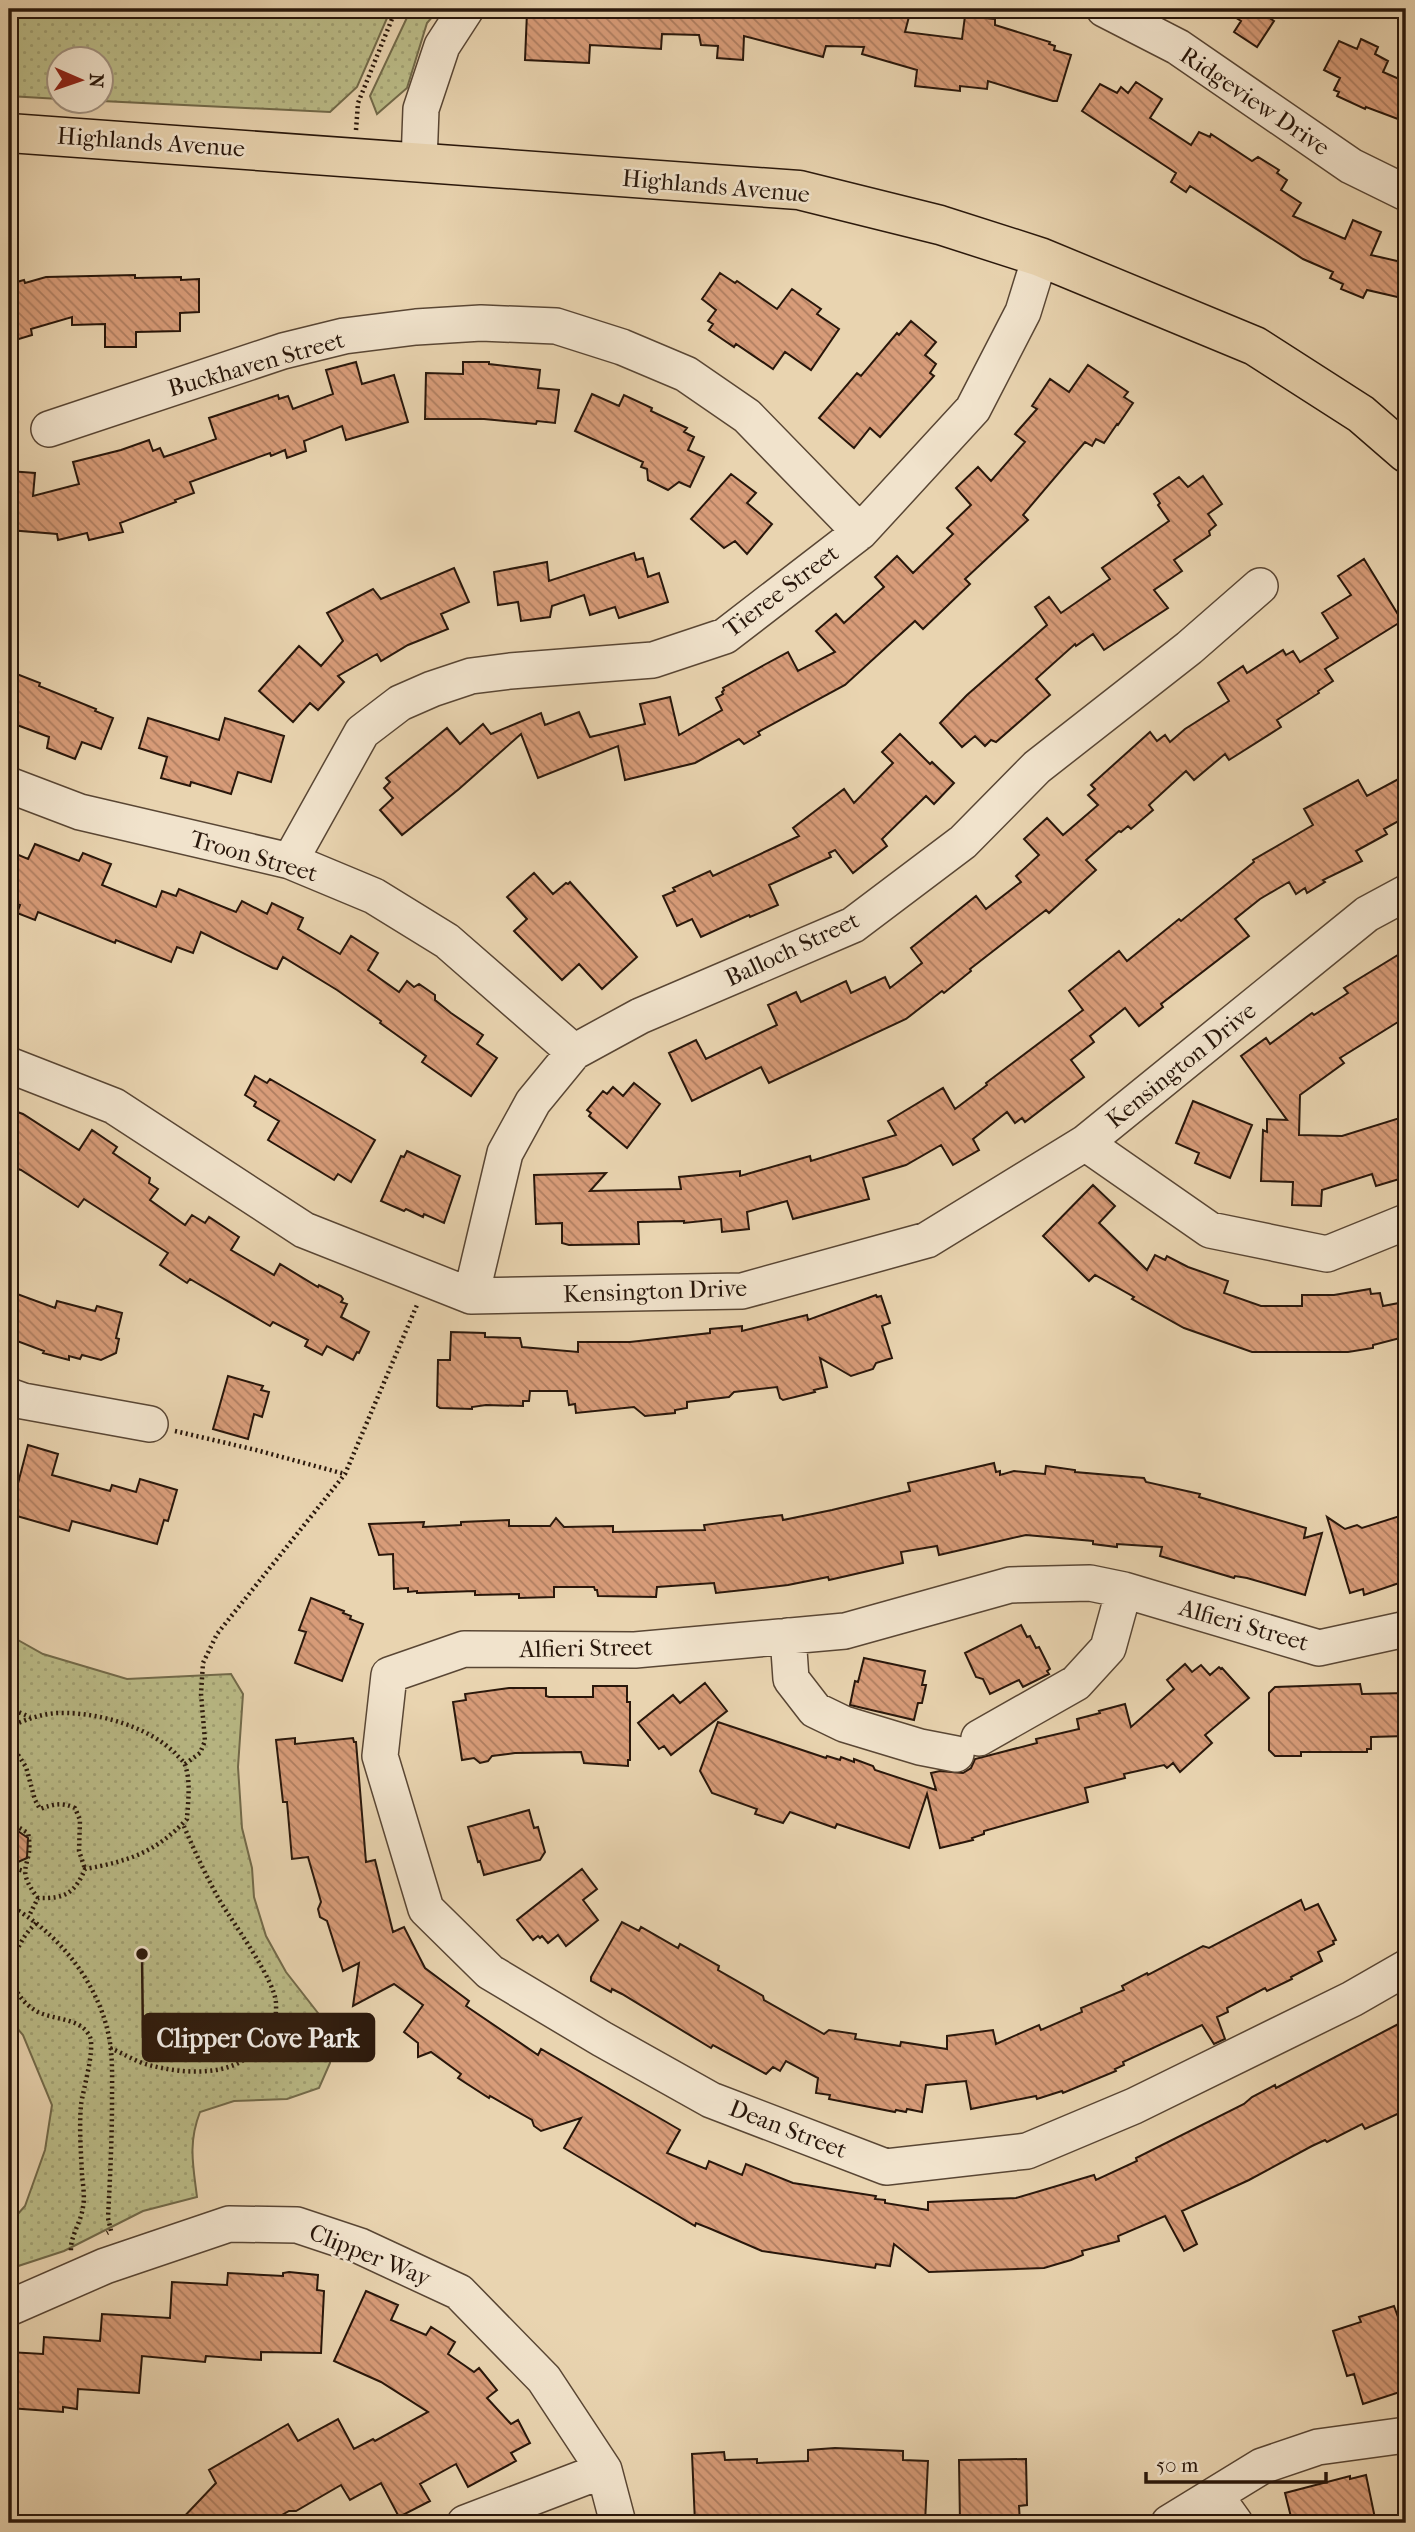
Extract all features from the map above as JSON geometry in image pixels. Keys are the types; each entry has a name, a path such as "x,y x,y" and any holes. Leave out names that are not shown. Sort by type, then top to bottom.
{"main road":[{"name":"Highlands Avenue","path":"9,133 799,190 940,225 1040,257 1255,346 1360,414 1406,453"}],"street":[{"path":"419,162 421,109 442,46 466,9"},
{"name":"Ridgeview Drive","path":"1104,9 1178,47 1351,166 1406,193"},
{"name":"Tieree Street","path":"290,861 362,733 400,703 471,676 653,660 725,636 860,532 973,409 1023,312 1040,257"},
{"name":"Buckhaven Street","path":"49,429 284,351 344,336 416,327 481,323 556,326 622,347 686,374 747,416 860,532"},
{"name":"Balloch Street","path":"471,1296 505,1153 533,1102 574,1052 640,1016 853,925 963,842 1037,767 1189,648 1260,586"},
{"name":"Troon Street","path":"9,785 80,812 290,861 374,896 447,941 574,1052"},
{"name":"Kensington Drive","path":"9,1065 114,1106 304,1230 471,1296 742,1291 927,1240 1085,1143 1367,914 1406,893"},
{"path":"1085,1143 1210,1230 1327,1254 1406,1222"},
{"path":"9,1396 23,1401 150,1424"},
{"name":"Alfieri Street","path":"389,1675 464,1649 635,1650 845,1631 1010,1585 1090,1583 1125,1590 1319,1648 1406,1629"},
{"path":"788,1636 791,1679 815,1710 844,1724 920,1747 968,1746 1076,1683 1108,1648 1125,1590"},
{"name":"Dean Street","path":"389,1675 380,1756 426,1909 490,1972 711,2100 886,2166 1027,2151 1134,2106 1352,1999 1406,1968"},
{"name":"Clipper Way","path":"9,2308 105,2266 229,2224 297,2225 360,2246 459,2292 544,2379 604,2470 618,2523"},
{"path":"1169,2523 1262,2466 1318,2447 1406,2435"},
{"path":"465,2523 604,2470"},
{"path":"1215,2495 1234,2523"}],"path":[{"path":"353,157 358,103 396,9"},
{"path":"185,1764 200,1753 205,1741 201,1694 202,1663 217,1634 345,1474 428,1279"},
{"path":"150,1424 345,1474"},
{"path":"9,1709 30,1717"},
{"path":"9,1727 30,1717 64,1713 97,1717 131,1727 163,1742 185,1764 188,1788 187,1819 183,1824 159,1845 135,1857 85,1869"},
{"path":"9,1741 26,1767 40,1809 52,1804 65,1804 75,1808 80,1820 79,1851 85,1869 79,1885 64,1897 38,1898"},
{"path":"110,2048 146,2065 176,2071 220,2069 244,2060 265,2043 275,2027 277,2000 221,1902 183,1824"},
{"path":"9,1826 18,1827 28,1833 31,1846 24,1871 27,1884 38,1898"},
{"path":"9,1867 24,1871"},
{"path":"29,1917 38,1898"},
{"path":"9,1905 51,1935 76,1963 96,2001 109,2036 112,2129 108,2218 111,2231 102,2235"},
{"path":"36,1923 16,1948 11,1971 18,1990 26,2004 81,2027 90,2037 91,2050 81,2108 84,2204 80,2221 71,2238 70,2252 82,2246"}],"green space":[{"path":"9,9 391,9 357,87 330,112 116,102 116,46 46,46 46,98 9,96"},
{"path":"411,9 439,9 427,23 407,88 377,114 370,96"},
{"path":"9,1635 43,1654 127,1679 231,1674 243,1694 238,1767 242,1828 252,1868 254,1897 266,1936 286,1972 332,2031 330,2063 319,2088 287,2099 234,2101 200,2112 193,2144 197,2197 143,2211 64,2251 9,2269 9,2224 25,2206 45,2150 52,2105 23,2035 9,2019"}],"building":[{"path":"560,9 821,9 853,18 855,9 911,9 905,32 962,39 965,16 995,19 995,25 1050,42 1049,44 1055,46 1054,50 1071,55 1057,101 988,81 987,89 960,86 960,91 915,86 917,70 862,54 864,47 826,46 823,57 744,36 743,60 717,58 718,46 701,45 699,35 662,34 661,49 590,45 589,63 525,60 527,12 560,13"},
{"path":"1222,9 1278,9 1271,19 1274,21 1257,47 1234,32 1241,21"},
{"path":"1361,39 1378,47 1375,54 1388,61 1383,72 1406,82 1406,122 1366,107 1365,109 1337,96 1339,92 1334,90 1340,78 1324,70 1339,41 1357,49"},
{"path":"1136,82 1162,99 1150,118 1191,145 1199,132 1210,137 1211,134 1252,161 1258,157 1279,170 1277,173 1287,180 1281,190 1301,203 1293,216 1345,239 1353,220 1381,232 1371,255 1406,263 1406,299 1367,290 1363,298 1341,289 1343,284 1330,278 1333,272 1303,259 1190,186 1186,192 1171,182 1176,173 1082,111 1100,84 1117,93 1121,87 1128,93"},
{"path":"720,273 735,283 737,281 777,309 792,289 821,309 817,314 839,329 811,370 785,352 773,369 709,330 713,324 708,321 716,310 702,299"},
{"path":"135,275 135,278 199,279 199,312 180,313 180,331 136,332 136,347 105,347 105,324 72,325 72,317 31,329 32,335 9,342 9,284 46,277"},
{"path":"911,321 936,342 925,355 936,364 930,373 934,376 880,437 870,428 854,448 819,418 857,373 861,376 897,333 899,335"},
{"path":"356,362 362,384 394,375 408,422 346,440 342,426 304,441 306,451 287,458 285,450 271,456 270,453 190,482 194,493 120,523 123,532 89,540 87,533 58,540 57,534 9,530 9,471 35,473 33,496 79,484 73,462 149,440 153,451 160,448 164,457 216,439 209,418 278,395 279,399 288,396 293,409 333,394 326,370"},
{"path":"463,362 489,362 540,370 538,388 559,390 555,423 425,419 426,373 463,374"},
{"path":"1088,365 1128,392 1124,397 1133,403 1118,425 1104,443 1096,439 1092,446 1085,442 1023,515 1028,520 965,579 970,584 923,629 915,621 845,685 758,732 760,735 744,744 739,739 695,763 625,780 618,746 538,778 521,734 402,835 380,810 393,798 384,788 390,782 386,778 447,728 460,744 483,724 491,734 541,713 545,725 579,712 590,737 645,724 640,704 670,697 679,735 722,710 716,698 723,694 723,688 788,652 798,671 835,652 816,631 836,614 844,623 884,587 875,577 897,556 913,573 953,534 947,528 971,505 956,488 978,467 991,481 1025,442 1015,434 1037,409 1032,406 1050,379 1069,392"},
{"path":"592,394 619,406 624,395 687,428 684,432 694,437 688,450 704,457 690,487 679,482 668,490 648,480 647,469 641,467 643,462 575,431"},
{"path":"731,474 756,493 747,503 772,524 747,554 735,541 724,548 691,519"},
{"path":"1203,476 1222,504 1208,514 1216,525 1209,531 1210,535 1174,560 1182,571 1154,590 1168,608 1104,650 1093,634 1076,646 1075,644 1036,679 1050,695 996,742 991,740 985,746 975,736 962,747 940,723 967,695 1047,625 1035,607 1049,597 1061,613 1110,579 1102,568 1169,521 1154,494 1179,477 1188,487"},
{"path":"634,553 636,560 643,558 648,577 659,573 668,602 619,618 615,607 590,615 584,595 552,606 550,617 521,621 518,602 498,605 494,572 547,562 549,581"},
{"path":"1364,559 1402,621 1325,669 1333,681 1277,720 1281,727 1229,760 1225,754 1194,780 1186,771 1149,805 1153,810 1131,829 1128,826 1119,831 1086,860 1096,870 1049,913 1046,910 970,969 971,971 944,993 942,991 906,1019 769,1083 761,1067 692,1101 669,1053 696,1040 706,1059 777,1025 768,1005 796,992 801,1002 846,981 851,993 885,977 890,988 922,963 911,948 976,896 986,909 1021,882 1016,876 1039,855 1024,839 1047,818 1063,835 1098,805 1088,795 1095,789 1091,785 1150,732 1157,741 1165,735 1170,742 1185,729 1229,701 1218,683 1243,666 1247,673 1283,650 1286,655 1293,651 1300,662 1338,638 1322,613 1351,595 1338,576"},
{"path":"454,568 469,602 441,614 448,629 408,645 381,661 377,654 338,676 344,682 318,710 310,703 293,722 259,691 299,646 321,666 343,641 327,613 373,589 381,599"},
{"path":"9,671 113,718 101,749 82,742 75,759 47,748 49,737 9,722"},
{"path":"148,718 219,740 225,718 284,736 271,782 238,772 231,794 191,782 190,786 161,778 167,757 139,748"},
{"path":"900,734 954,783 934,804 926,796 882,839 887,846 853,873 835,850 829,853 831,857 769,885 778,905 701,937 692,919 677,926 663,896 675,891 673,888 710,871 713,876 799,836 793,828 844,789 854,803 893,763 882,752"},
{"path":"1406,775 1406,817 1384,829 1387,834 1356,851 1362,861 1323,880 1325,882 1307,893 1305,888 1296,894 1289,882 1260,899 1235,919 1249,936 1161,1004 1163,1007 1139,1026 1125,1008 1090,1036 1094,1042 1071,1060 1084,1077 1025,1122 1022,1118 1015,1123 1007,1112 973,1139 979,1150 953,1165 941,1145 906,1165 863,1178 869,1199 793,1219 787,1201 747,1212 749,1229 722,1232 721,1219 684,1223 638,1222 639,1244 569,1245 562,1243 562,1223 536,1224 534,1175 606,1173 590,1191 681,1189 679,1177 740,1171 740,1176 810,1156 811,1161 896,1135 888,1121 943,1088 955,1109 1083,1010 1069,991 1119,951 1127,961 1179,919 1181,921 1254,862 1253,860 1313,825 1304,809 1358,780 1367,796"},
{"path":"35,844 79,861 83,853 111,864 102,885 156,907 162,891 176,896 179,889 236,912 242,901 267,914 272,903 303,918 298,929 340,954 351,936 378,953 368,970 399,992 407,981 414,987 419,984 435,995 435,1000 451,1013 483,1035 477,1044 497,1058 471,1096 422,1062 426,1056 380,1023 381,1021 283,957 277,969 273,968 201,932 193,953 177,947 171,962 38,912 35,920 17,913 20,905 13,902 16,895 9,892 9,851 28,859"},
{"path":"534,873 553,894 570,882 637,957 602,989 579,964 562,980 514,931 527,919 507,897"},
{"path":"1406,950 1406,1017 1340,1058 1344,1063 1300,1095 1299,1135 1342,1136 1406,1116 1406,1177 1376,1186 1372,1174 1322,1190 1321,1206 1292,1205 1293,1182 1261,1181 1263,1130 1267,1132 1267,1119 1287,1120 1241,1056 1266,1038 1270,1044 1312,1013 1314,1015 1348,993 1344,988"},
{"path":"255,1076 267,1083 270,1079 375,1140 351,1182 338,1174 334,1180 268,1140 279,1121 254,1106 256,1102 245,1095"},
{"path":"634,1083 660,1104 627,1148 589,1116 591,1113 587,1110 603,1091 607,1094 613,1087 623,1096"},
{"path":"1193,1101 1252,1125 1230,1178 1195,1163 1199,1153 1176,1143"},
{"path":"9,1109 23,1114 79,1150 92,1130 117,1147 113,1153 150,1178 149,1183 158,1189 150,1200 185,1225 192,1215 205,1223 209,1217 239,1237 231,1250 274,1275 280,1264 318,1287 319,1285 341,1296 341,1302 347,1304 341,1317 369,1332 359,1353 357,1352 353,1360 327,1346 322,1355 305,1346 308,1340 273,1322 270,1326 190,1279 187,1283 160,1265 168,1253 84,1199 78,1207 21,1170 9,1166"},
{"path":"407,1151 460,1176 444,1223 381,1201 401,1156 404,1157"},
{"path":"1093,1185 1115,1206 1099,1223 1147,1270 1155,1255 1165,1260 1167,1256 1188,1267 1228,1281 1224,1293 1261,1306 1302,1306 1302,1295 1334,1295 1370,1289 1371,1294 1380,1293 1383,1306 1399,1303 1404,1337 1373,1345 1373,1348 1348,1352 1252,1352 1184,1328 1095,1275 1089,1281 1043,1236"},
{"path":"9,1291 55,1308 57,1301 95,1311 97,1306 122,1313 116,1338 119,1339 116,1353 101,1360 82,1355 80,1359 69,1356 69,1360 43,1353 44,1351 9,1338"},
{"path":"876,1295 881,1296 890,1323 882,1326 892,1358 876,1363 873,1369 851,1376 820,1358 827,1387 814,1390 815,1392 783,1400 777,1387 734,1392 729,1397 687,1402 687,1408 675,1410 675,1413 645,1416 634,1407 576,1413 575,1404 569,1405 567,1391 530,1391 529,1401 523,1401 523,1406 486,1405 472,1409 437,1406 438,1360 450,1360 451,1332 520,1338 522,1347 578,1352 578,1342 630,1342 710,1333 710,1329 742,1326 742,1331 807,1315 808,1320"},
{"path":"228,1376 263,1386 261,1390 269,1392 262,1417 254,1414 248,1439 213,1429"},
{"path":"28,1445 58,1454 52,1475 110,1491 112,1485 136,1492 140,1479 177,1490 168,1521 164,1520 157,1544 72,1521 69,1531 10,1514"},
{"path":"994,1463 996,1472 1000,1471 1000,1475 1014,1471 1045,1474 1046,1466 1075,1472 1144,1478 1146,1482 1200,1494 1199,1497 1306,1528 1304,1538 1322,1533 1305,1595 1160,1556 1162,1547 1117,1544 1117,1547 1093,1544 1093,1541 1026,1535 939,1555 937,1546 901,1552 903,1563 829,1580 828,1577 788,1585 716,1593 714,1583 657,1587 656,1597 598,1596 594,1587 554,1587 554,1597 519,1598 519,1594 475,1595 475,1591 417,1593 408,1592 408,1588 394,1589 393,1554 379,1555 369,1524 424,1522 423,1527 509,1520 509,1526 550,1526 556,1518 564,1527 613,1526 613,1532 705,1530 704,1525 782,1515 783,1520 832,1510 910,1491 908,1483"},
{"path":"1406,1514 1406,1556 1398,1558 1405,1581 1364,1595 1363,1589 1350,1593 1327,1517 1345,1529 1357,1525 1362,1528"},
{"path":"311,1598 344,1611 343,1613 351,1616 350,1619 363,1624 342,1681 295,1663 306,1632 299,1630"},
{"path":"1021,1625 1036,1648 1039,1647 1050,1669 1047,1671 1049,1674 1023,1687 1019,1680 990,1694 983,1679 976,1677 965,1653"},
{"path":"864,1658 925,1671 922,1685 926,1685 922,1703 918,1703 914,1720 850,1705"},
{"path":"1185,1664 1192,1672 1201,1665 1210,1675 1219,1667 1222,1668 1249,1698 1205,1735 1212,1743 1180,1772 1173,1763 1167,1768 1164,1765 1124,1774 1125,1778 1085,1788 1088,1802 984,1831 984,1834 972,1838 973,1840 940,1848 927,1794 909,1848 837,1824 835,1828 790,1812 783,1823 755,1814 757,1809 712,1793 700,1771 718,1722 826,1758 827,1756 840,1760 841,1757 854,1762 854,1759 873,1766 875,1770 936,1790 931,1773 963,1773 971,1768 975,1759 1037,1743 1036,1739 1079,1729 1077,1719 1100,1713 1099,1711 1125,1704 1131,1727 1174,1689 1167,1680"},
{"path":"705,1683 727,1711 671,1755 664,1746 659,1749 638,1723 673,1695 680,1703"},
{"path":"1360,1684 1362,1694 1406,1693 1406,1736 1371,1737 1371,1749 1367,1749 1367,1752 1301,1752 1301,1756 1275,1756 1269,1750 1269,1693 1275,1687"},
{"path":"593,1686 627,1686 627,1702 630,1702 628,1766 584,1763 581,1752 515,1753 492,1756 488,1761 480,1763 474,1758 462,1760 453,1702 466,1700 465,1694 509,1688 546,1688 546,1696 549,1697 593,1697"},
{"path":"295,1738 295,1744 353,1738 356,1742 366,1862 375,1860 393,1932 404,1927 425,1968 469,2001 466,2006 538,2055 541,2049 680,2130 667,2153 706,2169 709,2161 742,2175 746,2164 793,2183 876,2196 875,2199 885,2200 885,2203 928,2210 928,2202 1016,2198 1094,2175 1096,2180 1137,2161 1136,2158 1244,2104 1275,2085 1276,2088 1406,2020 1406,2110 1365,2129 1362,2124 1327,2142 1325,2140 1182,2211 1197,2244 1184,2251 1165,2216 1118,2236 1119,2241 1082,2251 1083,2255 1044,2268 929,2272 894,2244 890,2266 876,2264 875,2268 762,2251 696,2223 695,2226 564,2148 581,2118 541,2131 534,2126 532,2120 458,2078 461,2074 431,2052 418,2057 418,2043 404,2032 423,2005 394,1984 353,2006 359,1963 343,1971 327,1921 320,1917 318,1909 321,1902 308,1857 292,1859 287,1802 283,1802 276,1740"},
{"path":"529,1810 534,1828 538,1827 545,1852 540,1860 484,1875 468,1827"},
{"path":"9,1825 28,1838 27,1858 9,1866"},
{"path":"582,1869 597,1889 583,1900 598,1920 566,1946 558,1935 548,1943 542,1936 533,1940 517,1920"},
{"path":"1301,1900 1305,1910 1318,1904 1336,1940 1333,1941 1334,1944 1318,1952 1322,1961 1291,1977 1292,1979 1267,1991 1265,1988 1227,2008 1228,2012 1217,2017 1225,2039 1214,2044 1202,2025 1123,2062 1124,2065 1115,2069 1116,2071 1063,2093 1062,2091 1037,2099 1036,2096 971,2109 966,2081 926,2085 922,2112 907,2109 906,2112 895,2112 829,2099 830,2095 816,2093 818,2078 786,2061 780,2071 773,2067 766,2074 713,2045 711,2048 622,1994 612,1989 611,1992 591,1981 622,1922 639,1931 641,1927 678,1948 680,1944 719,1966 718,1970 763,1996 764,2000 824,2034 829,2030 856,2034 855,2039 947,2049 947,2036 993,2030 996,2044 1039,2025 1041,2030 1082,2012 1081,2008 1124,1990 1122,1986 1147,1973 1148,1975 1203,1946 1209,1948"},
{"path":"228,2273 283,2276 283,2273 318,2275 317,2290 324,2291 321,2353 261,2352 261,2360 206,2356 205,2362 142,2356 139,2393 78,2389 77,2409 63,2407 63,2412 9,2408 9,2352 43,2354 44,2337 100,2341 102,2314 170,2318 172,2282 227,2285"},
{"path":"366,2291 398,2305 391,2320 426,2335 431,2327 455,2342 448,2354 474,2372 479,2368 497,2390 487,2398 511,2424 518,2420 530,2443 511,2453 516,2461 468,2487 456,2464 420,2484 430,2501 399,2517 381,2483 350,2500 341,2485 296,2511 289,2511 268,2523 178,2523 216,2483 209,2470 288,2424 298,2441 338,2419 354,2449 373,2439 375,2441 428,2412 381,2382 334,2361"},
{"path":"1394,2306 1406,2339 1406,2390 1363,2404 1354,2374 1347,2376 1333,2331 1361,2322 1359,2317"},
{"path":"835,2448 903,2451 903,2460 928,2461 925,2523 695,2523 692,2454 724,2452 725,2460 757,2459 757,2463 808,2461 808,2450"},
{"path":"1026,2459 1027,2505 1019,2506 1020,2523 960,2523 959,2460"},
{"path":"1366,2475 1376,2523 1299,2523 1298,2516 1291,2517 1285,2493 1350,2476 1350,2479"}],"place":[{"name":"Clipper Cove Park","path":"142,1954"}]}
